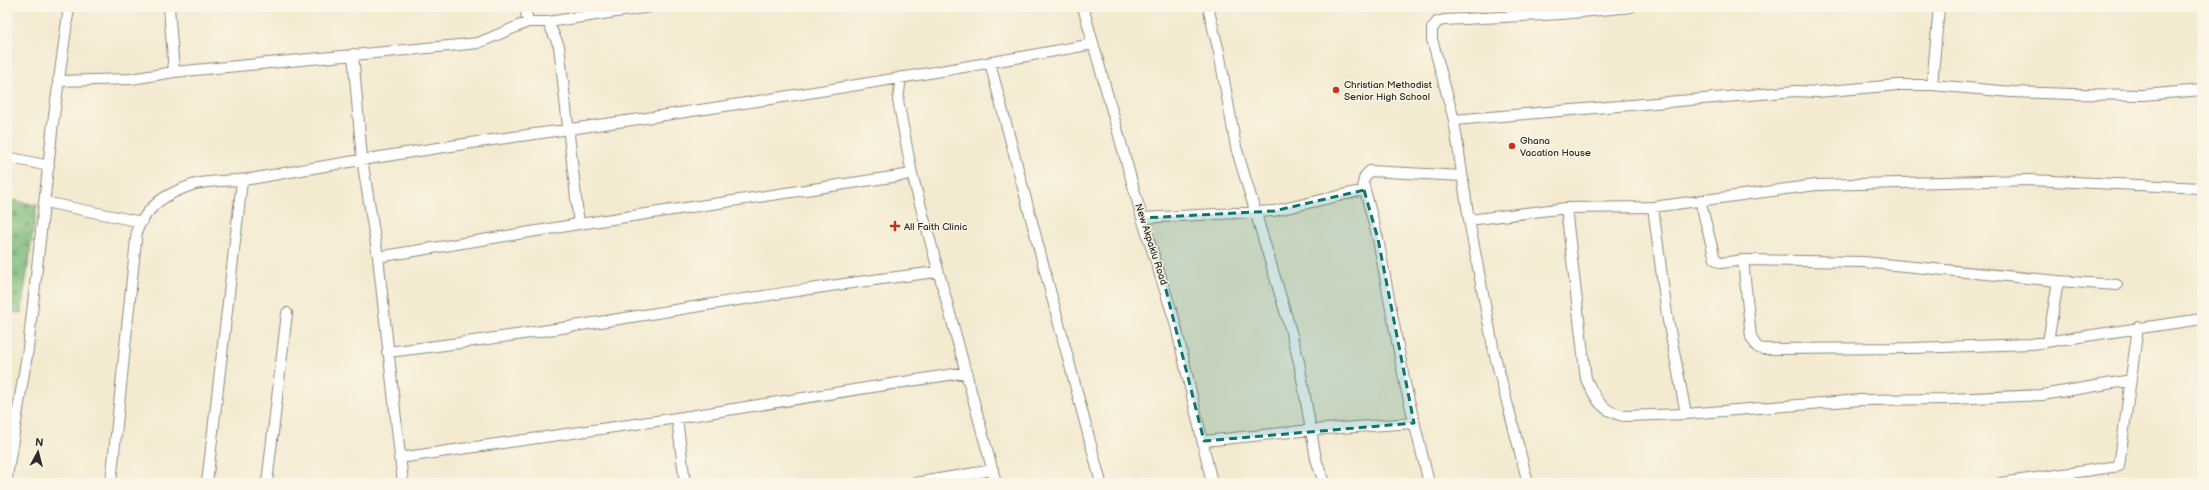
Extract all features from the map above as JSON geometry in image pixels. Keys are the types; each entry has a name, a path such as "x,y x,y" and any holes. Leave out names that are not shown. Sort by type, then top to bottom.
{"street":[{"path":"7,476 28,349 58,82 69,7"},
{"path":"169,7 174,72"},
{"path":"525,7 528,22"},
{"path":"58,82 131,79 174,72 478,43 528,22 548,22 650,7"},
{"name":"New Akpaklu Road","path":"1083,7 1142,218 1166,290 1204,441 1212,483"},
{"path":"1208,7 1219,52 1236,147 1290,328 1312,430 1316,459 1324,483"},
{"path":"1528,483 1494,352 1469,220 1454,120 1432,40 1432,29 1437,22 1444,20 1561,14 1631,7"},
{"path":"1932,85 1940,7"},
{"path":"548,22 559,46 567,130 579,224"},
{"path":"110,483 137,230 148,210 168,194 195,184 242,180 362,158 567,130 990,63 1093,44"},
{"path":"353,54 362,158 378,257 387,352 403,483"},
{"path":"990,63 1101,483"},
{"path":"901,77 898,100 912,174 996,483"},
{"path":"1454,120 1796,91 1817,92 1898,85 1932,85 2012,92 2070,94 2143,95 2202,90"},
{"path":"7,157 49,166"},
{"path":"1429,483 1398,349 1378,239 1363,183 1365,176 1370,171 1462,176"},
{"path":"378,257 579,224 912,174"},
{"path":"207,483 242,180"},
{"path":"1469,220 1566,208 1653,207 1816,184 2030,180 2202,188"},
{"path":"1142,218 1274,210 1364,190"},
{"path":"1700,200 1715,259 1721,263 1743,260 1863,262 2058,281 2117,285"},
{"path":"45,202 141,222"},
{"path":"1653,207 1667,315 1686,414"},
{"path":"1566,208 1586,379 1590,389 1606,411 1615,414 1624,416 1686,414 1860,400 1950,399 2042,395 2131,380"},
{"path":"1743,260 1751,337 1757,347 1762,349 1913,348 2048,342 2138,327 2202,319"},
{"path":"387,352 489,340 794,290 938,272"},
{"path":"2048,342 2058,281"},
{"path":"268,483 287,313"},
{"path":"2001,483 2118,466 2138,327"},
{"path":"399,458 677,418 967,372"},
{"path":"677,418 685,483"},
{"path":"1204,441 1312,430 1414,423"},
{"path":"914,483 993,470"}],"highlighted area":[{"path":"1364,190 1378,239 1414,423 1204,441 1166,290 1142,218 1274,211"}],"green space":[{"path":"7,199 37,205 21,313 7,311"}],"place":[{"name":"Christian Methodist Senior High School","path":"1336,90"},
{"name":"Ghana Vacation House","path":"1512,146"},
{"name":"All Faith Clinic","path":"895,226"}]}
